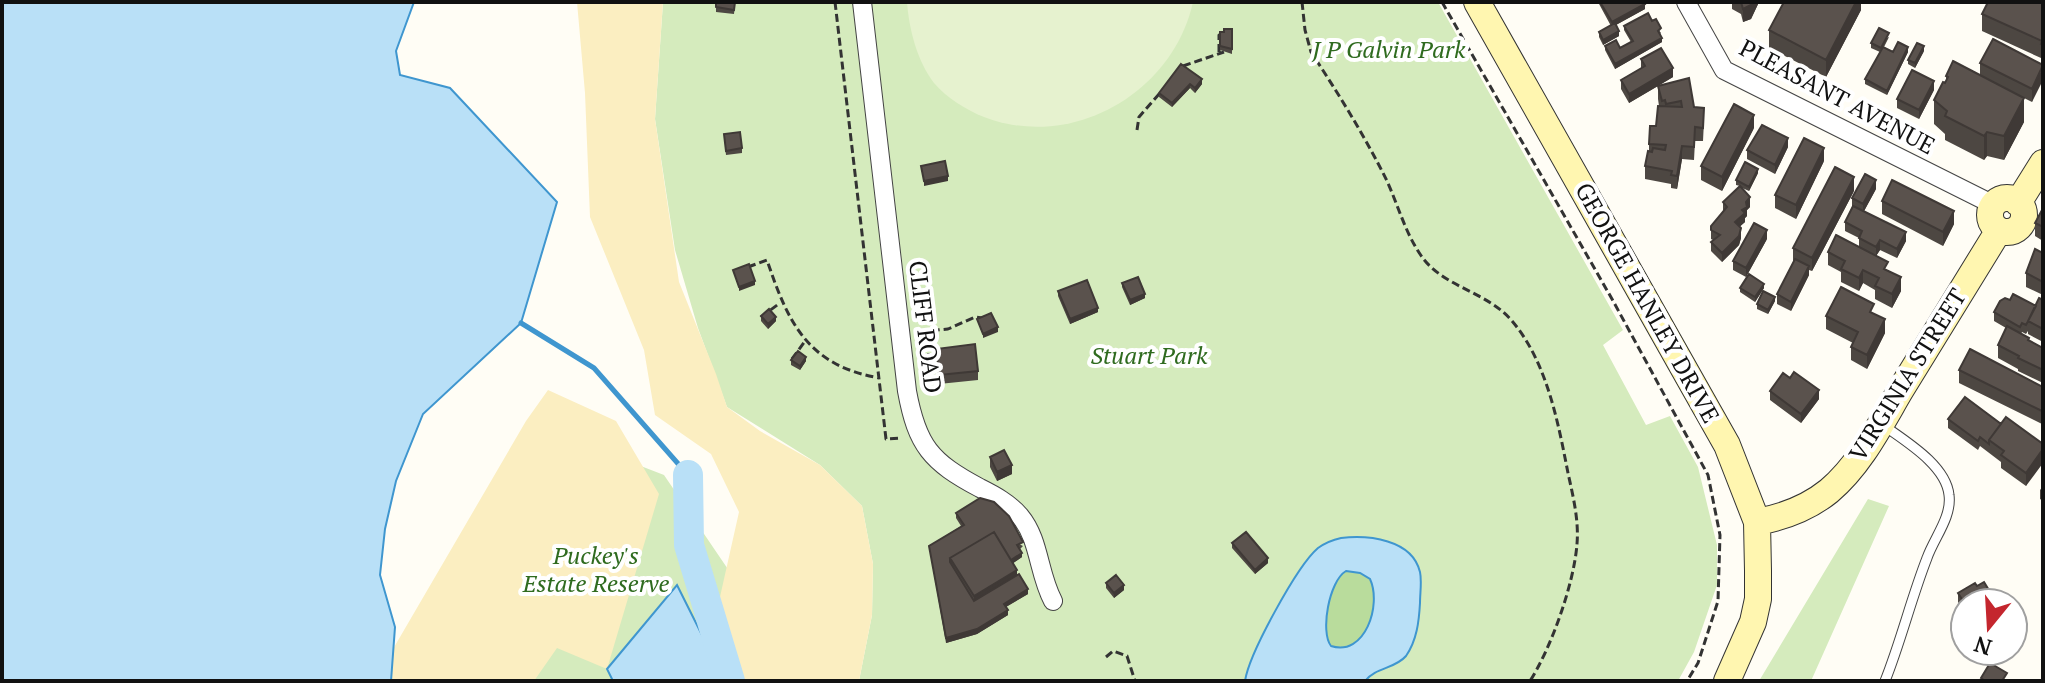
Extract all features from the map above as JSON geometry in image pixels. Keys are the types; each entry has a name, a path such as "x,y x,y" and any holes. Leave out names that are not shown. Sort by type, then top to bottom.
{"main road":[{"name":"GEORGE HANLEY DRIVE","path":"1477,2 1727,445 1757,522 1758,599 1753,622 1727,681"},
{"name":"VIRGINIA STREET","path":"1757,522 1782,517 1829,490 1849,469 1881,423 2004,213 2043,163"}],"street":[{"name":"CLIFF ROAD","path":"862,2 907,391 915,425 925,446 940,465 1004,502 1022,519 1033,539 1042,577 1053,601"},
{"name":"PLEASANT AVENUE","path":"1686,2 1724,70 2004,213"}],"lane":[{"path":"1881,423 1923,453 1943,478 1950,493 1948,512 1927,557 1885,681"}],"path":[{"path":"1302,2 1311,52 1383,171 1420,254 1439,274 1498,308 1513,321 1549,389 1576,513 1578,541 1567,594 1540,664 1530,681"},
{"path":"1442,2 1612,299 1708,475 1720,535 1718,601 1698,663 1687,681"},
{"path":"1180,67 1222,52 1219,35 1224,35"},
{"path":"1137,130 1139,117 1157,100 1165,87"},
{"path":"745,268 767,260 781,302 805,341 838,366 864,376 880,378"},
{"path":"761,317 781,302"},
{"path":"931,373 926,331 948,329 975,317 984,320"},
{"path":"792,359 805,341"},
{"path":"1106,657 1113,651 1127,656 1135,681"}],"green space":[{"name":"Stuart Park","path":"663,2 1438,2 1623,330 1603,345 1646,425 1670,416 1698,467 1717,545 1717,585 1694,652 1678,681 859,681 872,615 873,564 862,506 820,465 727,407 698,328 675,250 655,119"},
{"path":"907,2 1193,2 1182,34 1164,63 1141,87 1114,106 1084,120 1051,126 1017,126 984,117 964,107 934,83 912,34"},
{"name":"Puckey's Estate Reserve","path":"558,434 664,475 804,681 433,681"},
{"path":"1868,499 1889,506 1811,681 1759,681"},
{"path":"1345,571 1360,573 1370,579 1374,602 1372,614 1362,636 1354,644 1343,648 1331,647 1326,630 1328,607 1335,585"}],"sand":[{"path":"577,2 663,2 655,119 679,282 727,407 760,431 820,465 862,506 873,564 872,615 859,681 726,681 709,646 739,512 711,454 655,415 644,350 590,217 585,93"},
{"name":"Puckey's Estate Reserve","path":"548,390 616,421 659,494 607,669 557,648 534,681 377,681 526,421"}],"water":[{"path":"2,2 414,2 396,51 400,75 450,88 557,202 521,323 423,414 396,481 385,529 380,575 395,627 391,681 2,681"},
{"path":"1364,537 1388,542 1408,552 1415,561 1421,579 1419,617 1410,650 1396,663 1365,681 1245,681 1264,632 1298,573 1318,548 1338,539","holes":["1346,571 1360,573 1370,579 1373,590 1374,602 1368,626 1353,644 1331,646 1326,630 1331,595"]},
{"path":"677,585 725,681 613,681 607,669"}],"building":[{"path":"716,2 735,2 734,10 716,7"},
{"path":"1600,2 1644,2 1645,4 1612,22"},
{"path":"1741,2 1752,2 1743,9"},
{"path":"1784,2 1856,2 1826,60 1769,30"},
{"path":"1988,2 2043,2 2043,45 2042,41 1982,14"},
{"path":"1648,13 1652,21 1656,19 1662,38 1615,64 1605,46 1616,40 1620,48 1633,41 1624,26"},
{"path":"1615,23 1619,31 1603,40 1599,32"},
{"path":"1879,28 1889,33 1881,48 1871,43"},
{"path":"1232,29 1232,49 1220,46 1220,32"},
{"path":"1993,39 2043,65 2032,89 1980,63"},
{"path":"1898,42 1908,47 1887,91 1865,79 1883,47 1893,52"},
{"path":"1917,43 1924,46 1915,63 1908,60"},
{"path":"1661,48 1673,68 1629,94 1621,80 1645,66 1641,59"},
{"path":"1953,61 2024,98 2004,136 1987,132 1984,136 1945,116 1947,111 1934,100 1948,77"},
{"path":"1181,64 1202,79 1195,88 1190,84 1172,103 1159,93"},
{"path":"1912,70 1934,81 1919,110 1897,99"},
{"path":"1689,78 1694,107 1704,108 1703,128 1695,127 1694,147 1682,146 1677,176 1671,175 1672,171 1645,166 1648,151 1652,152 1653,148 1665,150 1666,145 1649,144 1650,126 1656,126 1658,106 1682,107 1681,101 1666,104 1665,100 1662,101 1658,86"},
{"path":"1734,104 1754,115 1722,177 1701,166"},
{"path":"1762,125 1788,138 1775,165 1747,150"},
{"path":"740,132 742,148 726,151 724,134"},
{"path":"1804,138 1824,148 1796,205 1775,195"},
{"path":"945,161 948,176 924,181 921,166"},
{"path":"1745,162 1758,169 1749,187 1736,180"},
{"path":"1835,167 1854,177 1812,258 1793,248"},
{"path":"1865,174 1876,180 1863,204 1852,198"},
{"path":"1892,180 1954,211 1943,232 1882,201"},
{"path":"1740,186 1750,197 1747,207 1742,210 1745,213 1735,222 1741,228 1739,236 1722,253 1711,242 1720,235 1711,230 1711,226 1727,207 1723,202"},
{"path":"1853,206 1906,232 1897,249 1880,240 1876,247 1859,238 1862,231 1845,222"},
{"path":"2043,210 2043,227 2035,223"},
{"path":"1754,223 1767,230 1746,268 1733,261"},
{"path":"1836,235 1888,262 1884,269 1901,277 1892,294 1875,286 1879,278 1863,270 1859,278 1841,269 1845,261 1828,252"},
{"path":"2035,249 2043,253 2043,282 2026,273"},
{"path":"1795,259 1809,266 1791,302 1777,294"},
{"path":"749,264 755,281 739,287 733,270"},
{"path":"1749,274 1764,284 1755,297 1740,288"},
{"path":"1138,277 1145,294 1130,300 1122,283"},
{"path":"1087,280 1098,308 1070,319 1058,291"},
{"path":"1841,287 1874,304 1870,312 1885,319 1867,355 1851,347 1858,332 1826,316"},
{"path":"1763,291 1775,297 1768,310 1757,304"},
{"path":"2013,294 2036,306 2026,325 2022,323 2020,327 1994,312 2000,301 2005,298 2010,300"},
{"path":"2039,298 2043,300 2043,329 2028,321"},
{"path":"769,309 776,317 768,324 761,316"},
{"path":"991,313 998,327 983,334 977,319"},
{"path":"2007,326 2043,348 2043,370 1998,345"},
{"path":"975,344 978,371 939,375 936,349"},
{"path":"1970,349 2043,387 2042,411 1959,370"},
{"path":"798,351 806,357 800,366 791,360"},
{"path":"1794,372 1819,390 1801,414 1770,391 1783,373 1790,378"},
{"path":"1965,397 2001,424 1989,444 1980,437 1978,441 1948,419"},
{"path":"2006,417 2043,444 2043,449 2026,473 2001,455 2004,451 1989,440"},
{"path":"1004,450 1012,465 997,472 990,457"},
{"path":"980,498 994,502 1009,516 1023,542 1017,545 1022,553 1011,560 994,532 950,558 950,562 974,601 1019,574 1028,589 1004,604 1008,610 977,629 946,638 929,546 964,525 956,513"},
{"path":"994,532 1017,570 974,596 950,558"},
{"path":"1246,532 1268,558 1255,570 1232,543"},
{"path":"1116,575 1124,585 1114,593 1106,583"},
{"path":"1984,582 1987,587 1968,587 1975,583 1977,586"},
{"path":"1988,667 1997,667 2007,673 2002,681 1985,681 1981,678"}],"waterway":[{"path":"521,323 594,368 688,475"},
{"path":"688,475 689,545 730,681"}],"park label":[{"name":"J P Galvin Park","path":"1389,50"}]}
